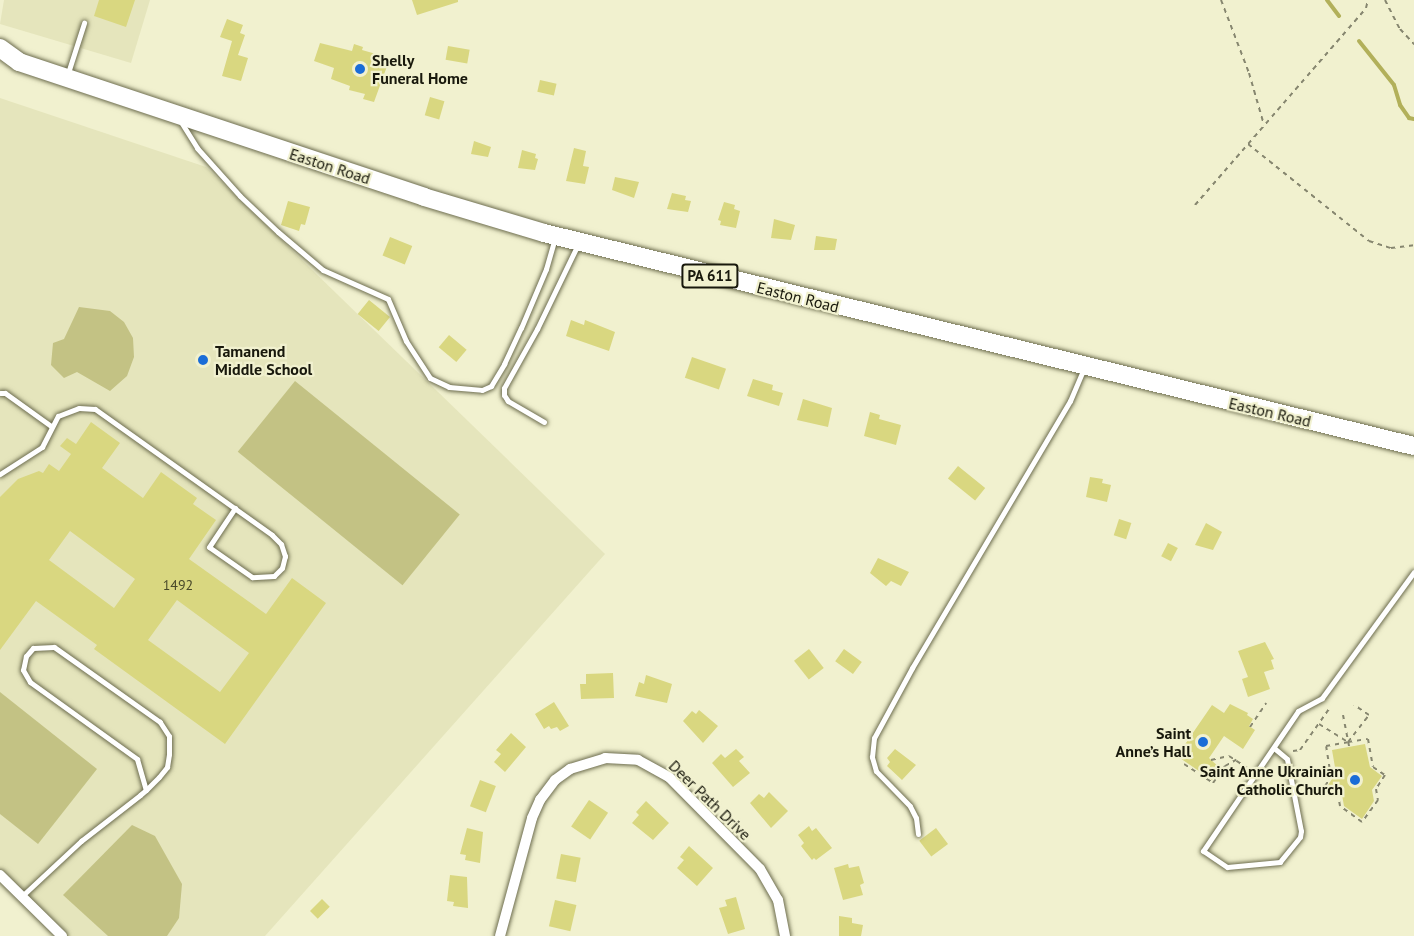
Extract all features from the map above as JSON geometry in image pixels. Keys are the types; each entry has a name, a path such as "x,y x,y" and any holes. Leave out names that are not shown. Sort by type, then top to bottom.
{"highway":[{"name":"Easton Road","path":"0,48 19,62 424,197 556,236 1414,446"},
{"name":"Easton Road","path":"0,63 19,62"}],"street":[{"name":"Deer Path Drive","path":"500,936 532,818 540,800 555,780 570,769 587,761 605,758 638,760 669,777 760,869 778,900 785,936"},
{"path":"0,875 62,936"}],"lane":[{"path":"67,78 84,23"},
{"path":"177,114 197,148 278,232 323,270 388,299 406,341 430,378 449,387 482,390 490,386 504,364 521,328 546,269 556,236"},
{"path":"544,422 508,401 504,395 504,388 537,329 578,242"},
{"path":"918,834 916,818 910,806 876,771 872,757 874,738 917,658 1070,401 1085,367"},
{"path":"0,393 5,393 51,426"},
{"path":"0,474 42,447 58,416 79,408 95,409 235,508 281,543 285,556 282,568 274,576 252,577 209,547 235,508"},
{"path":"1274,748 1287,759 1301,831 1299,837 1280,862 1227,867 1203,851 1298,711 1322,698 1414,573"},
{"path":"22,896 81,841 146,790 167,767 169,736 160,723 54,647 33,648 26,656 23,670 30,682 136,759 146,790"}],"path":[{"path":"1221,0 1249,73 1264,125"},
{"path":"1195,205 1366,8 1368,0"},
{"path":"1385,0 1400,29 1414,44"},
{"path":"1248,144 1369,241 1391,248 1414,245"},
{"path":"1250,727 1266,703"},
{"path":"1348,742 1369,715 1354,705"},
{"path":"1293,751 1300,750 1329,709"},
{"path":"1343,715 1349,747"},
{"path":"1319,724 1348,742"},
{"path":"1368,739 1373,767 1385,776 1376,789 1378,800 1362,822 1340,806 1338,795 1325,786 1331,777 1326,746 1348,742 1368,739"},
{"path":"1211,760 1228,756 1251,771"},
{"path":"1222,757 1225,766"},
{"path":"1184,764 1213,783 1225,766 1236,760"},
{"path":"1307,775 1336,770"}],"shaded area":[{"path":"4,0 150,0 131,63 0,24"},
{"name":"Tamanend Middle School","path":"0,98 206,167 605,554 265,936 61,936 0,878"},
{"path":"79,307 110,311 124,322 133,338 134,357 127,376 110,391 77,372 64,378 51,365 53,343 64,339"},
{"path":"295,381 460,514 402,585 238,452"},
{"path":"0,692 97,769 38,844 0,814"},
{"path":"132,825 155,836 182,884 179,918 167,936 108,936 63,895"}],"building":[{"path":"99,0 135,0 126,27 94,16"},
{"path":"412,0 458,0 458,2 417,15"},
{"path":"227,19 243,25 240,33 245,35 238,55 248,58 241,81 222,76 232,41 220,37"},
{"name":"Shelly Funeral Home","path":"320,43 352,51 354,44 363,47 362,50 390,58 374,102 363,99 365,94 349,90 350,86 331,79 334,68 314,61"},
{"path":"448,46 470,50 467,64 446,60"},
{"path":"540,80 557,84 554,96 537,92"},
{"path":"430,97 444,101 439,119 425,115"},
{"path":"474,141 491,147 488,157 471,154"},
{"path":"574,148 586,151 583,166 589,167 585,184 566,181"},
{"path":"522,150 536,154 535,158 538,159 535,170 518,168"},
{"path":"615,177 639,182 634,198 612,190"},
{"path":"672,193 686,196 685,200 691,201 688,212 667,209"},
{"path":"288,201 310,207 305,225 301,224 299,231 281,225"},
{"path":"724,202 735,205 734,209 740,211 736,228 720,225 721,221 718,220"},
{"path":"774,219 795,225 791,240 771,238"},
{"path":"816,236 837,239 835,250 814,250"},
{"path":"390,237 412,246 405,265 383,256"},
{"path":"369,300 390,317 379,331 358,314"},
{"path":"571,320 584,325 585,320 615,332 609,351 566,336"},
{"path":"449,335 467,350 456,362 439,347"},
{"path":"692,357 726,369 719,390 685,378"},
{"path":"753,379 773,385 772,390 783,393 779,406 747,396"},
{"path":"803,399 832,408 828,427 797,420"},
{"path":"870,412 880,415 879,419 901,425 896,445 864,436"},
{"path":"91,422 120,443 102,468 143,498 161,472 197,498 193,504 216,520 189,559 266,614 292,578 326,603 225,744 94,649 97,645 36,601 0,650 0,497 18,479 39,471 43,473 49,464 59,471 71,454 60,446 67,438 76,444","holes":["70,531 135,579 114,608 49,560","177,600 249,653 220,692 148,640"]},
{"path":"958,466 985,488 975,500 948,478"},
{"path":"1090,477 1103,479 1102,483 1111,485 1107,502 1086,497"},
{"path":"1119,519 1131,523 1126,539 1114,535"},
{"path":"1206,523 1222,532 1213,550 1195,545"},
{"path":"1168,543 1178,548 1171,561 1161,556"},
{"path":"878,558 909,572 901,586 891,581 886,586 870,573"},
{"path":"1265,642 1274,659 1271,660 1274,669 1264,672 1270,689 1248,697 1242,679 1248,677 1238,651"},
{"path":"809,649 824,668 809,680 794,661"},
{"path":"844,649 862,662 853,674 835,661"},
{"path":"613,673 614,698 581,699 580,684 586,684 586,674"},
{"path":"646,675 672,684 667,703 635,696 639,682 644,684"},
{"path":"554,702 569,726 560,731 557,727 551,729 549,726 544,729 535,714"},
{"name":"Saint Anne’s Hall","path":"1230,704 1248,713 1247,715 1253,719 1249,726 1255,730 1243,749 1224,736 1209,758 1220,768 1212,780 1177,756 1212,705 1224,713"},
{"path":"699,710 718,726 703,743 683,721 692,711 696,714"},
{"path":"511,733 526,747 505,772 494,762 501,754 496,750"},
{"name":"Saint Anne Ukrainian Catholic Church","path":"1365,744 1370,767 1382,776 1372,790 1374,801 1362,819 1344,806 1342,795 1328,785 1336,773 1332,750"},
{"path":"736,749 744,757 739,761 750,773 733,787 712,763 721,754 725,758"},
{"path":"895,749 916,765 902,780 887,766 890,762 887,758"},
{"path":"480,780 496,786 486,812 470,806"},
{"path":"769,792 788,811 771,828 750,803 759,794 764,798"},
{"path":"589,800 608,813 590,839 571,827"},
{"path":"646,801 669,823 653,840 632,823 639,815 636,812"},
{"path":"809,826 812,831 816,828 832,848 816,860 814,858 812,860 801,846 804,843 798,835"},
{"path":"467,828 483,832 480,863 465,860 466,855 460,854"},
{"path":"936,828 948,844 931,857 919,841"},
{"path":"689,846 713,868 697,886 677,868 684,860 680,857"},
{"path":"561,854 581,858 576,882 556,879"},
{"path":"848,864 849,868 859,866 864,883 860,885 863,895 843,900 834,868"},
{"path":"450,875 467,877 468,908 453,906 454,902 447,901"},
{"path":"736,897 745,929 728,934 719,908 727,906 725,900"},
{"path":"322,899 330,907 318,919 310,911"},
{"path":"555,900 576,905 570,931 549,926"},
{"path":"839,916 852,918 852,923 863,925 861,936 839,936"}],"waterway":[{"path":"1327,0 1339,16"},
{"path":"1359,41 1394,85 1400,105 1409,118 1414,119"}],"place":[{"name":"Shelly Funeral Home","path":"360,69"},
{"name":"Tamanend Middle School","path":"203,360"},
{"name":"Saint Anne’s Hall","path":"1203,742"},
{"name":"Saint Anne Ukrainian Catholic Church","path":"1355,780"}]}
